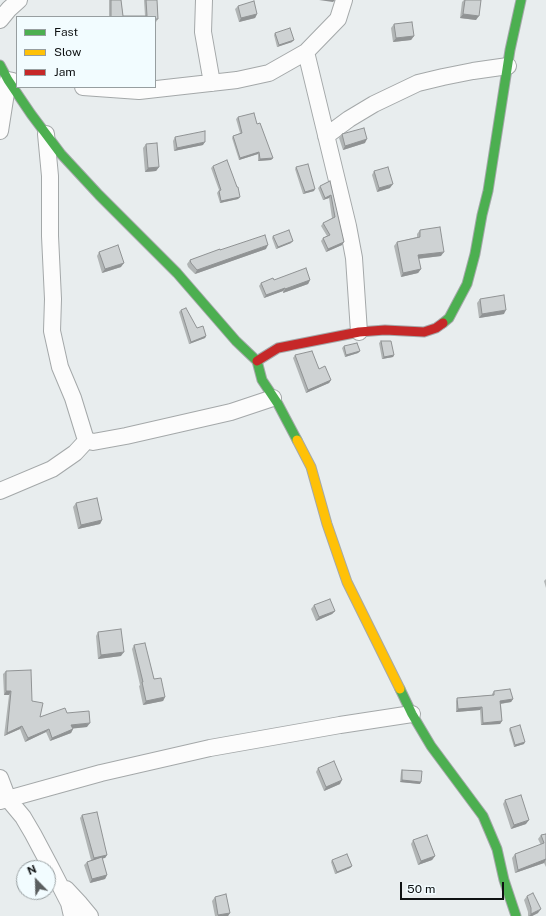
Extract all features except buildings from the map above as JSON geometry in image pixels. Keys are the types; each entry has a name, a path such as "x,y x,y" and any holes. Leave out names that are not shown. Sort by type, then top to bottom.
{"street":[{"path":"0,20 18,0"},
{"path":"204,0 203,32 212,83"},
{"path":"97,88 139,91 237,80 269,73 306,52 338,19 344,0"},
{"path":"257,360 278,348 360,332 385,330 424,332 436,328 450,318 467,284 475,254 488,191 508,66 521,0"},
{"path":"306,52 351,239 360,332"},
{"path":"0,65 13,81 0,131"},
{"path":"326,136 349,118 418,83 473,70 508,66"},
{"path":"17,88 31,114 61,154 99,195 177,273 236,341 257,360 262,380 293,432 311,467 327,524 347,582 377,644 412,714 431,746 483,816 497,849 504,880 516,916"},
{"path":"46,133 50,176 50,236 53,299 52,331 60,367 74,398 87,440 93,442 126,436 231,412 273,398"},
{"path":"0,491 52,469 75,453 87,440"},
{"path":"4,800 100,773 210,748 412,714"},
{"path":"0,778 4,800 23,817 34,834 69,903 72,916"},
{"path":"58,881 90,916"}],"traffic: fast":[{"path":"443,323 449,318 467,284 475,254 488,191 510,50 521,0"},
{"path":"0,65 8,80 31,114 61,154 99,195 177,273 236,341 257,361 262,380 278,404 297,440"},
{"path":"400,689 412,714 431,746 483,816 497,849 504,880 516,916"}],"traffic: slow":[{"path":"297,440 311,467 327,524 347,582 400,689"}],"traffic: jam":[{"path":"257,361 278,348 359,332 385,330 424,332 436,328 443,323"}]}
